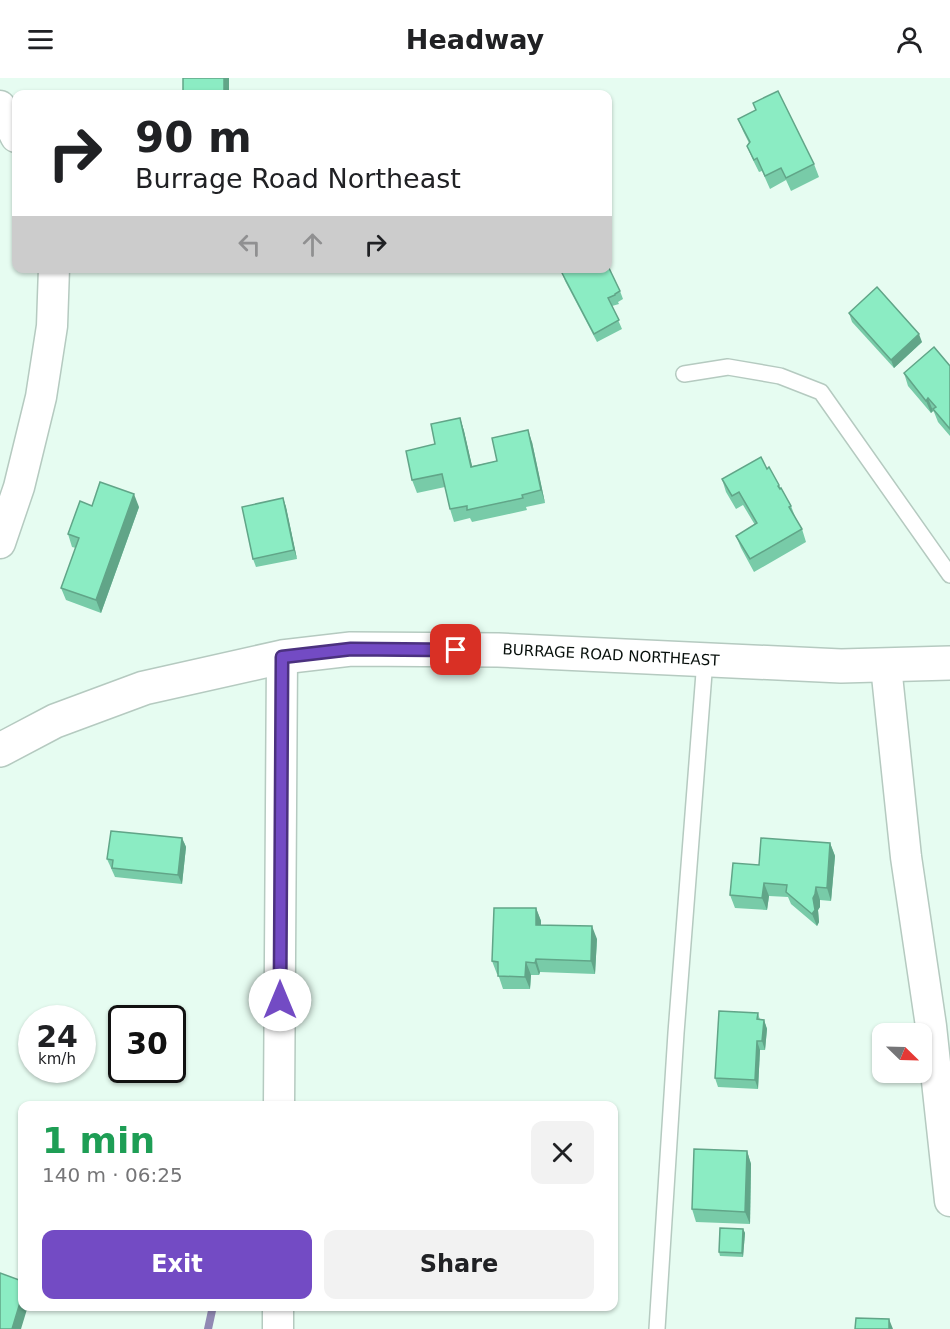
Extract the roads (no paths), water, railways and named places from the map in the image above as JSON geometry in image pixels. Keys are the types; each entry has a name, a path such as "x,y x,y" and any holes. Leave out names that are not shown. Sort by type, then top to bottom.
{"street":[{"path":"0,106 12,129"},
{"path":"0,543 9,477 41,397 52,326 54,273"},
{"name":"BURRAGE ROAD NORTHEAST","path":"0,750 55,722 144,688 282,657 351,649 498,650 841,666 950,663"},
{"path":"279,1101 282,657"},
{"path":"886,666 906,857 931,1026 950,1201"},
{"path":"278,1311 278,1329"}],"lane":[{"path":"684,374 728,367 780,376 821,392 950,575"},
{"path":"657,1329 675,1045 705,660"}],"waterway":[{"path":"208,1329 212,1311"}]}
